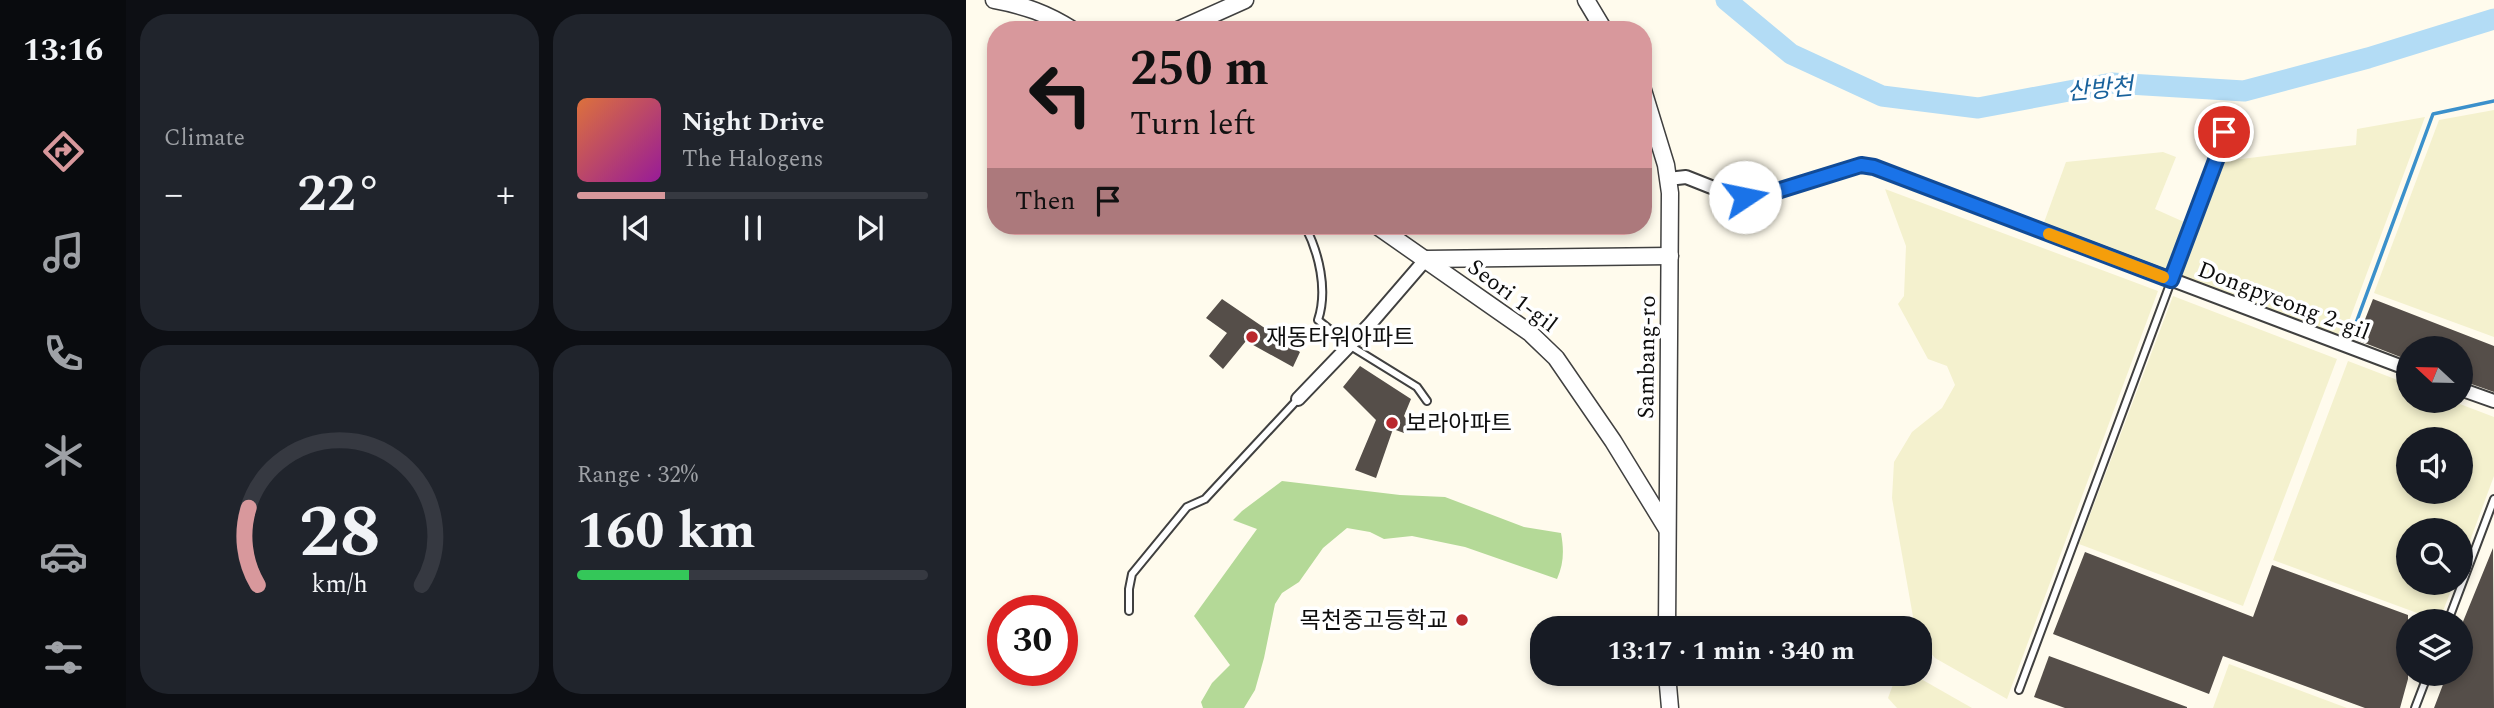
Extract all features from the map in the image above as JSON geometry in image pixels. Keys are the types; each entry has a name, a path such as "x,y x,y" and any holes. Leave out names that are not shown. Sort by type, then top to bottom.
{"street":[{"path":"994,0 1027,6 1059,21"},
{"path":"1198,21 1245,0"},
{"path":"1586,0 1599,21"},
{"name":"Sambang-ro","path":"1652,115 1671,193 1667,616"},
{"name":"Dongpyeong 2-gil","path":"1668,178 1686,177 1729,194 1745,197 1761,196 1861,165 1874,167 2396,364"},
{"name":"Seori 1-gil","path":"1390,235 1530,333 1556,358 1613,441 1667,529"},
{"path":"1298,399 1426,259 1670,256"},
{"path":"2473,393 2494,401"},
{"path":"1668,686 1670,708"}],"lane":[{"path":"2020,690 2224,139 2224,132"},
{"path":"1310,235 1320,269 1322,309 1318,320 1349,345 1417,387 1427,401"},
{"path":"1129,611 1132,574 1187,506 1205,499 1298,399"},
{"path":"2453,609 2494,499"},
{"path":"2415,708 2423,686"}],"shaded area":[{"path":"2494,110 2494,337 2374,293 2439,120"},
{"path":"2425,117 2342,340 2179,281 2225,161 2356,145 2357,129"},
{"path":"2163,152 2176,157 2155,209 2184,222 2164,278 2042,228 2066,162"},
{"path":"1885,189 2158,291 2007,699 1935,658 1932,654 1932,616 1913,616 1892,498 1894,462 1912,432 1942,408 1955,385 1947,366 1928,359 1898,304 1904,296 1906,246"},
{"path":"2173,296 2337,359 2243,606 2079,544"},
{"path":"2348,361 2396,379 2396,413 2473,413 2473,409 2494,417 2494,476 2473,533 2473,518 2396,518 2396,595 2449,595 2444,609 2406,609 2273,560"},
{"path":"2229,664 2347,708 2213,708"},
{"path":"1932,685 1972,708 1897,708 1888,698 1892,686"}],"green space":[{"path":"1282,481 1400,495 1445,497 1524,527 1561,533 1561,568 1557,579 1465,547 1412,536 1384,539 1370,532 1347,528 1323,548 1299,582 1282,593 1275,604 1255,690 1244,708 1203,708 1201,702 1212,683 1230,665 1194,616 1257,529 1233,520"}],"building":[{"name":"재동타워아파트","path":"1222,299 1300,352 1293,367 1246,341 1223,369 1209,356 1227,333 1206,318"},
{"path":"2373,299 2468,336 2396,336 2396,355 2357,340"},
{"path":"2473,338 2494,346 2494,392 2473,385"},
{"name":"보라아파트","path":"1360,366 1411,399 1404,416 1412,427 1404,433 1393,429 1376,478 1355,470 1376,420 1343,387"},
{"path":"2493,548 2494,708 2434,708 2442,686 2473,686 2473,609 2468,609"},
{"path":"2085,552 2253,617 2272,565 2396,611 2396,686 2406,686 2400,708 2365,708 2223,656 2209,694 2053,634"},
{"path":"2049,656 2187,708 2065,708 2034,697"}],"waterway":[{"name":"산방천","path":"1726,0 1791,54 1882,96 1978,108 2112,83 2244,91 2368,58 2494,19"},
{"path":"2349,342 2433,114 2494,101"}],"slow traffic":[{"path":"2049,234 2163,277"}],"place":[{"name":"재동타워아파트","path":"1252,337"},
{"name":"보라아파트","path":"1392,423"},
{"name":"목천중고등학교","path":"1462,620"}],"route":[{"path":"1745,197 1761,196 1861,165 1874,167 2171,280 2224,139 2224,132"}]}
